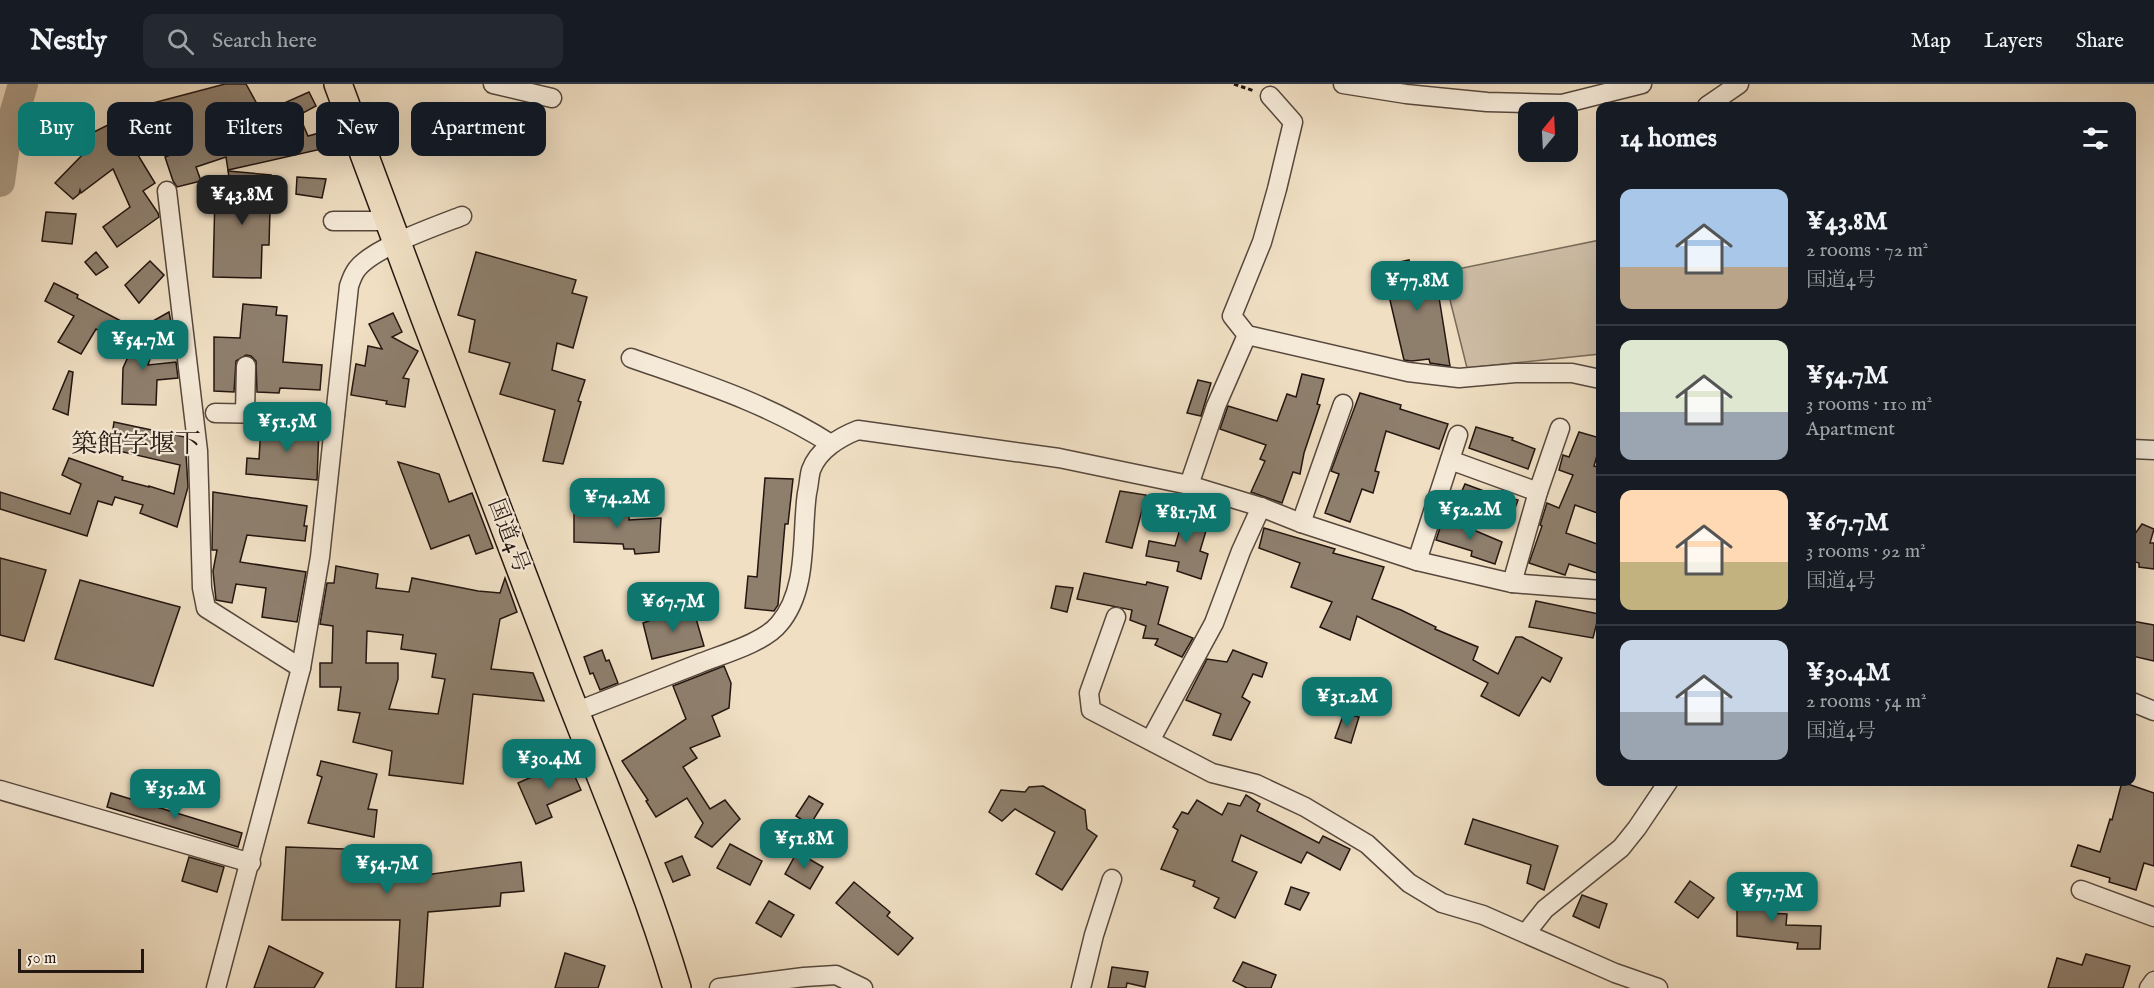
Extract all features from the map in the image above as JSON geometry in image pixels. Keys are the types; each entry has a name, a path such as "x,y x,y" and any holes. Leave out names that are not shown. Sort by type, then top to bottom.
{"highway":[{"name":"国道4号","path":"338,84 575,712 645,887 674,987"}],"street":[{"path":"494,84 552,98"},
{"path":"1343,84 1406,94 1487,102 1562,104 1642,84"},
{"path":"1713,102 1739,84"},
{"path":"1270,96 1293,122 1262,242 1232,316 1247,335 1408,372 1459,378 1515,373 1572,373 1596,378"},
{"path":"167,191 198,451 202,588 206,608 301,668"},
{"path":"333,221 392,232 462,216"},
{"path":"216,988 301,668 320,556 349,286 357,268 392,232"},
{"path":"1189,485 1216,406 1247,335"},
{"path":"631,358 755,402 801,425 831,444"},
{"path":"245,413 246,366"},
{"path":"1301,523 1343,404"},
{"path":"215,413 336,415"},
{"path":"1512,583 1538,492 1560,428"},
{"path":"575,712 752,643 779,625 791,603 800,575 811,470 821,454 831,444 858,430 1059,458 1189,485 1261,507 1301,523 1417,561 1512,583 1596,590"},
{"path":"1417,561 1458,435"},
{"path":"2136,449 2154,450"},
{"path":"1450,460 1538,492"},
{"path":"1150,739 1214,623 1241,551 1261,507"},
{"path":"1116,617 1089,693 1091,710 1212,773 1256,784 1326,818 1367,844 1409,883 1442,903 1483,915 1615,973 1658,988"},
{"path":"2136,704 2154,711"},
{"path":"1526,933 1545,909 1621,848 1665,786"},
{"path":"0,790 251,863"},
{"path":"1081,988 1094,935 1112,879"},
{"path":"2081,890 2154,917"},
{"path":"719,988 836,975 863,988"},
{"path":"2149,988 2154,981"}],"path":[{"path":"1234,84 1270,96"}],"shaded area":[{"path":"1596,241 1596,354 1467,368 1443,272"}],"building":[{"path":"225,84 246,84 256,102 205,102 205,156 290,156 228,170 226,157 196,167 201,181 177,187 165,157 193,156 193,102 157,102"},
{"path":"309,92 316,106 304,112 304,102 287,102"},
{"path":"107,126 107,156 139,156 155,183 143,191 159,217 117,247 103,227 130,207 113,169 81,193 80,190 73,199 55,183 81,156 95,156 95,132"},
{"path":"304,127 308,136 316,134 316,150 304,153"},
{"path":"228,171 271,175 269,245 262,245 261,278 213,277 215,194 232,194"},
{"path":"297,177 326,179 322,198 296,194"},
{"path":"46,212 76,214 72,244 42,241"},
{"path":"96,252 108,267 96,275 85,262"},
{"path":"476,252 576,280 572,293 587,297 573,348 557,343 552,370 585,380 563,464 543,461 555,410 500,394 510,363 469,352 475,320 458,315"},
{"path":"1409,260 1411,270 1434,266 1450,366 1430,363 1429,359 1404,360 1382,266"},
{"path":"150,261 164,275 139,303 125,285"},
{"path":"54,283 121,321 108,335 96,329 81,354 58,342 74,316 45,301"},
{"path":"243,304 277,307 276,315 287,316 283,362 322,365 320,390 280,388 279,393 257,392 256,361 246,355 236,361 234,392 214,391 214,337 240,338"},
{"path":"169,312 173,333 164,336 153,321"},
{"path":"393,313 402,332 392,337 418,351 403,378 409,379 405,407 386,404 387,401 351,395 356,364 365,366 368,346 382,349 369,324"},
{"path":"137,330 156,340 148,365 176,362 178,378 157,380 156,405 122,404 123,368 132,348 118,341"},
{"path":"69,371 73,372 68,415 53,409"},
{"path":"1302,374 1324,379 1317,404 1320,405 1304,453 1300,474 1293,472 1282,503 1251,492 1265,461 1260,459 1266,445 1220,429 1228,406 1277,421 1287,394 1296,397"},
{"path":"1198,380 1211,383 1201,416 1187,413"},
{"path":"1360,393 1401,405 1400,409 1448,424 1439,449 1386,431 1375,471 1379,472 1373,493 1362,489 1350,522 1325,513 1339,474 1331,471"},
{"path":"114,422 185,437 188,487 177,527 140,513 143,505 115,497 112,505 98,501 87,536 0,509 0,492 70,514 81,484 62,475 69,458 123,477 122,480 174,494 180,465 110,449"},
{"path":"261,426 319,429 317,480 246,474 247,458 259,459"},
{"path":"1476,427 1513,438 1512,440 1535,449 1528,469 1469,448"},
{"path":"1579,432 1596,437 1594,466 1596,467 1596,513 1575,505 1566,533 1596,544 1596,573 1569,564 1565,575 1529,563 1542,526 1540,525 1547,503 1559,508 1573,475 1559,470 1563,455 1569,457"},
{"path":"398,462 439,474 449,502 472,493 493,548 476,554 469,535 431,549"},
{"path":"765,478 793,479 788,524 785,524 778,605 774,611 745,608 748,576 757,577"},
{"path":"1465,484 1518,500 1511,519 1457,502"},
{"path":"1120,491 1146,495 1132,548 1106,542"},
{"path":"213,492 307,506 304,526 307,526 305,541 247,535 240,562 306,572 297,622 262,617 266,588 236,584 232,603 216,600 213,571 217,550 212,550"},
{"path":"1187,505 1211,514 1200,551 1208,554 1201,579 1177,571 1179,562 1146,556 1149,541 1175,546"},
{"path":"574,506 629,510 629,520 661,518 659,552 635,554 634,549 624,549 623,544 574,542"},
{"path":"1443,519 1502,542 1495,564 1471,556 1472,551 1436,540"},
{"path":"2142,524 2154,529 2150,543 2154,543 2154,569 2139,567 2139,563 2136,562 2136,532"},
{"path":"1264,528 1335,549 1333,553 1384,567 1372,599 1401,610 1436,627 1435,629 1478,647 1473,660 1498,674 1516,637 1522,637 1562,658 1550,682 1542,677 1519,716 1481,696 1488,683 1357,616 1350,640 1320,627 1332,602 1291,587 1300,563 1259,548"},
{"path":"0,558 46,570 24,641 0,635"},
{"path":"336,566 378,574 376,588 409,592 412,578 500,593 505,578 517,612 500,619 491,669 533,673 544,701 473,694 463,784 389,775 392,751 353,742 360,713 338,710 341,687 320,687 320,663 332,663 333,626 320,624 327,583 334,583","holes":["367,631 403,635 401,649 436,654 432,677 445,679 438,714 389,709 398,679 398,663 366,663"]},
{"path":"1084,573 1168,587 1158,624 1193,638 1182,657 1155,645 1158,639 1143,638 1146,626 1130,620 1132,610 1077,599"},
{"path":"80,580 180,607 153,686 55,659"},
{"path":"1056,586 1073,588 1067,612 1051,608"},
{"path":"1536,601 1596,613 1593,638 1529,627"},
{"path":"692,605 704,646 652,659 643,623"},
{"path":"2136,622 2154,625 2154,661 2136,657"},
{"path":"602,650 606,661 609,660 618,683 600,690 593,673 590,674 584,657"},
{"path":"1233,650 1267,663 1262,677 1253,674 1242,697 1250,702 1231,740 1213,735 1221,714 1186,700 1207,659 1227,662"},
{"path":"724,666 731,683 729,708 712,716 720,736 690,748 697,758 683,767 710,809 725,800 740,819 712,847 695,837 703,823 687,798 656,817 646,801 648,800 622,761 686,719 673,686"},
{"path":"1344,713 1359,717 1351,743 1335,738"},
{"path":"321,761 377,774 368,809 377,810 374,837 308,823 322,777 317,775"},
{"path":"568,761 581,790 547,805 552,817 536,824 518,783"},
{"path":"1043,786 1085,810 1087,829 1097,836 1062,890 1036,874 1055,832 1015,809 1002,821 989,812 1001,790 1025,792 1029,787"},
{"path":"2121,786 2134,786 2154,793 2154,866 2144,863 2136,890 2109,882 2110,878 2071,866 2078,845 2100,852 2110,819 2112,820"},
{"path":"111,793 242,833 238,847 107,807"},
{"path":"1246,795 1260,804 1257,811 1319,843 1323,836 1350,849 1340,870 1307,852 1301,863 1241,835 1232,861 1257,872 1235,918 1214,908 1219,898 1193,886 1195,881 1161,869 1178,830 1173,827 1182,812 1188,814 1197,800 1222,815 1228,803 1240,806"},
{"path":"809,796 823,804 810,825 796,816"},
{"path":"1473,819 1558,846 1544,890 1527,883 1531,865 1465,844"},
{"path":"730,844 762,861 750,885 717,868"},
{"path":"286,847 403,851 403,878 521,862 524,891 501,893 500,906 428,912 423,988 396,988 400,920 282,920"},
{"path":"797,852 823,867 810,889 785,874"},
{"path":"682,856 690,875 673,882 665,863"},
{"path":"189,857 224,867 217,892 182,881"},
{"path":"1690,881 1714,898 1698,918 1675,902"},
{"path":"854,882 890,912 887,916 913,938 898,955 836,903"},
{"path":"1291,887 1309,893 1300,910 1285,904"},
{"path":"1741,889 1771,892 1768,913 1787,914 1786,925 1821,926 1820,949 1797,949 1798,943 1737,936 1737,910"},
{"path":"1582,895 1607,904 1599,928 1573,916"},
{"path":"769,901 794,915 781,937 756,923"},
{"path":"269,946 323,973 314,988 254,988"},
{"path":"565,953 605,966 598,988 555,988"},
{"path":"2086,954 2130,966 2123,988 2048,988 2057,958 2082,965"},
{"path":"1243,962 1276,975 1271,988 1247,988 1233,981"},
{"path":"1112,967 1148,972 1145,987 1127,983 1126,988 1108,988"}],"waterway":[{"path":"0,182 5,145 23,84"}],"district":[{"name":"築館字堰下","path":"136,444"}]}
